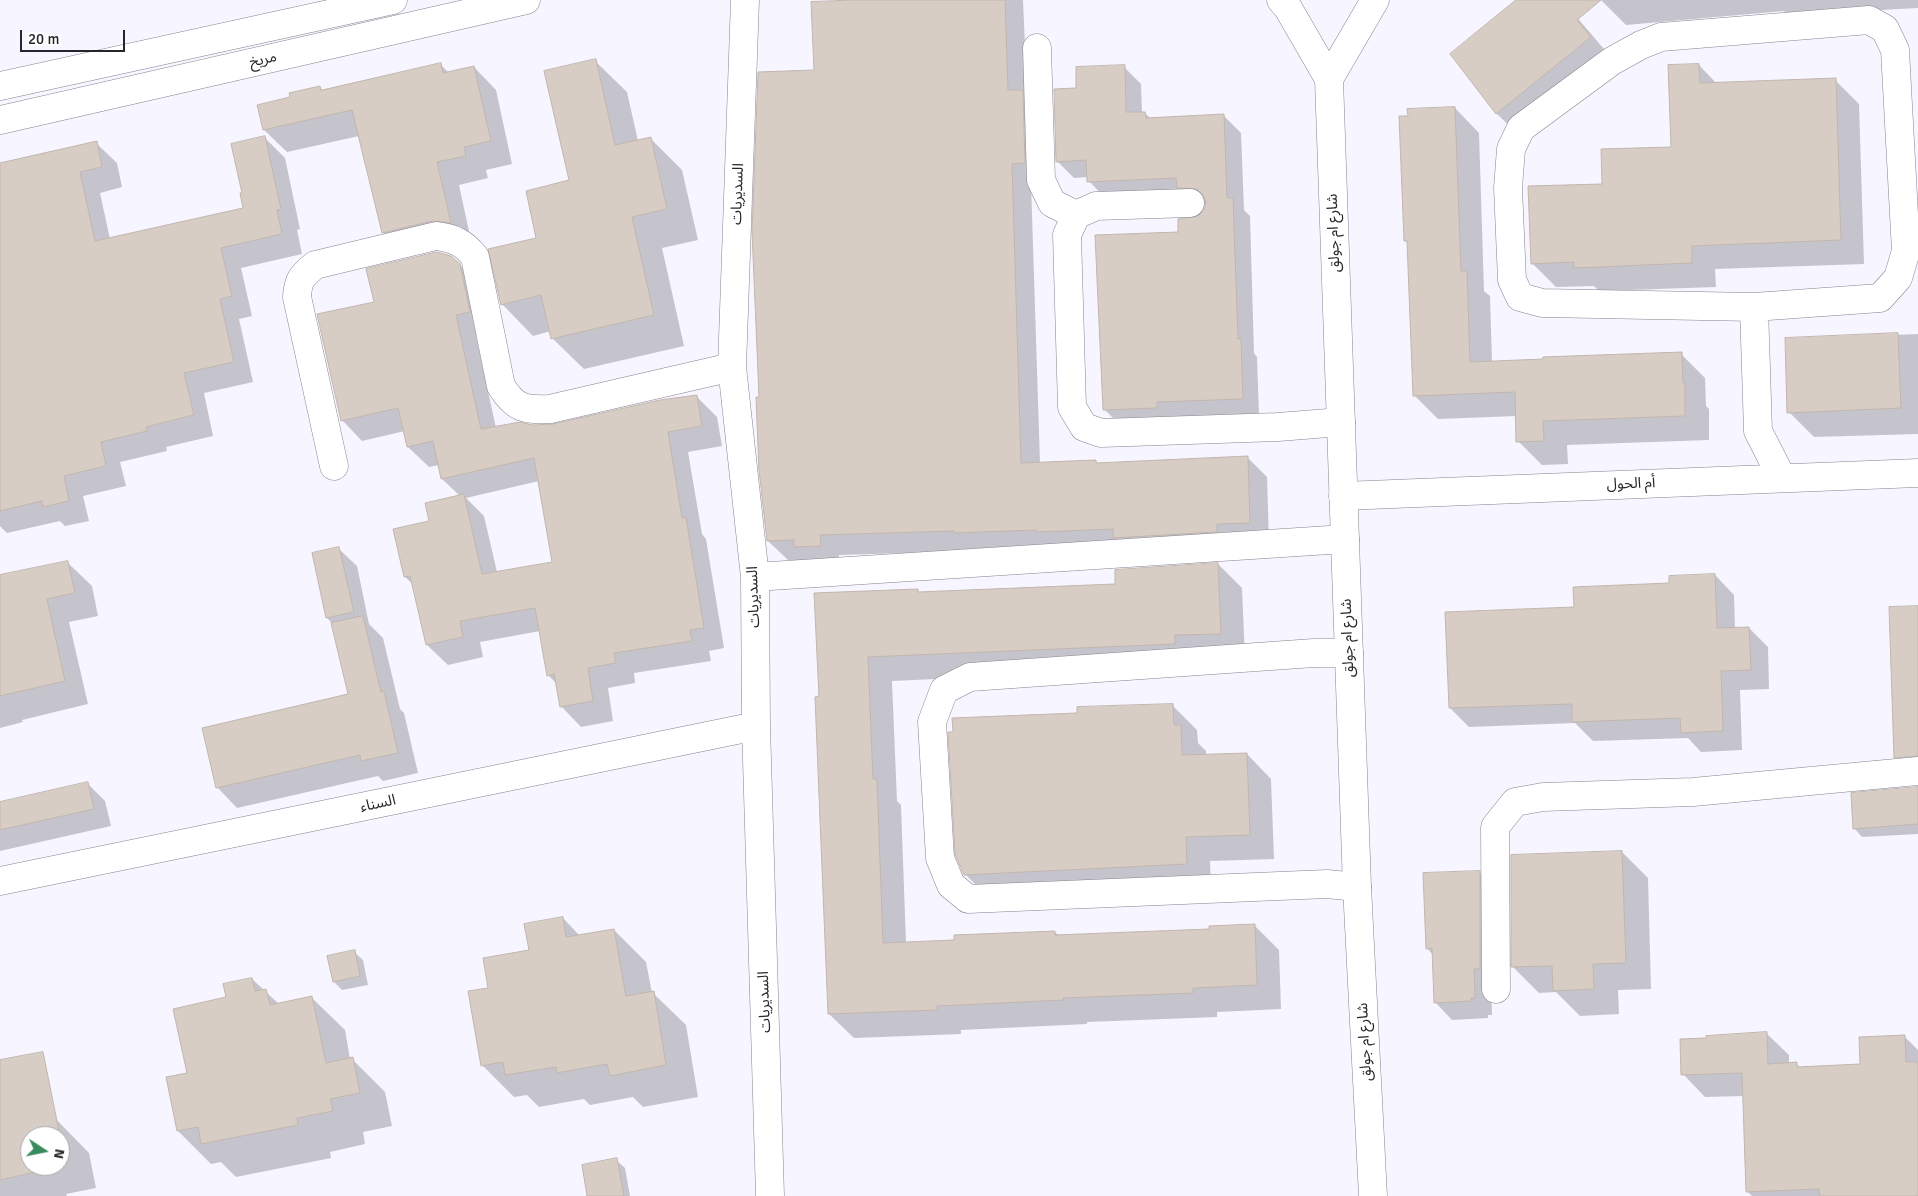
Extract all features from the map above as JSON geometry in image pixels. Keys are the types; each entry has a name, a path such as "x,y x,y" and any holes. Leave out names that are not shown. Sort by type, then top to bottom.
{"street":[{"name":"مريخ","path":"0,86 393,0"},
{"name":"مريخ","path":"0,120 526,0"},
{"name":"السديريات","path":"745,0 732,367 754,578 756,726 770,1196"},
{"name":"شارع ام جولق","path":"1281,0 1288,8 1329,79 1357,887 1373,1196"},
{"path":"1329,79 1375,0"},
{"path":"1869,20 1885,28 1895,50 1906,251 1898,278 1880,298 1754,307 1542,304 1520,296 1512,280 1508,188 1511,149 1521,128 1612,61 1641,45 1661,37 1869,20"},
{"path":"1037,48 1041,180 1052,203 1076,215"},
{"path":"1190,203 1096,206 1076,215 1067,236 1072,407 1084,427 1101,433 1278,427 1341,422"},
{"path":"334,466 297,297 298,284 304,274 315,265 436,236 448,237 463,244 475,258 501,386 508,398 520,407 550,409 732,367"},
{"path":"1754,307 1758,431 1782,478"},
{"name":"أم الحول","path":"1343,496 1918,473"},
{"path":"754,578 1345,540"},
{"path":"1349,653 1305,654 970,677 944,690 932,722 940,858 950,885 968,899 1327,884 1357,887"},
{"name":"السناء","path":"0,881 756,726"},
{"path":"1496,989 1495,827 1515,802 1543,797 1693,792 1918,771"}],"building":[{"path":"855,0 1005,0 1008,90 1023,90 1025,163 1012,164 1021,463 1096,460 1096,463 1248,456 1250,523 1217,524 1217,532 1113,538 1113,529 820,535 821,546 794,547 794,540 767,541 759,470 756,397 759,397 752,231 758,72 814,70 811,2"},
{"path":"1516,0 1601,0 1577,20 1591,37 1496,114 1450,54"},
{"path":"596,59 615,145 651,137 667,209 632,217 654,315 551,339 541,295 501,305 488,249 536,238 526,191 569,180 544,71"},
{"path":"441,63 443,73 474,66 491,141 464,147 466,156 437,162 451,223 432,221 382,233 352,110 263,130 257,105 290,97 289,93 320,86 321,90"},
{"path":"1699,64 1700,83 1836,78 1841,240 1692,246 1692,263 1574,268 1574,262 1531,264 1528,186 1602,184 1601,149 1671,147 1668,65"},
{"path":"1125,65 1126,112 1145,112 1146,118 1224,114 1227,198 1233,198 1238,339 1241,338 1243,399 1157,402 1157,408 1103,410 1095,235 1178,232 1178,219 1198,216 1203,211 1206,203 1203,195 1197,189 1177,188 1176,178 1087,182 1086,160 1056,162 1054,89 1076,88 1076,67"},
{"path":"1455,107 1461,271 1467,271 1470,362 1543,359 1543,357 1682,352 1683,383 1685,383 1685,416 1543,421 1544,441 1516,442 1515,392 1413,396 1407,241 1404,241 1399,116 1408,116 1407,109"},
{"path":"265,136 281,209 277,210 282,234 221,248 232,296 220,299 234,362 184,373 194,415 146,427 147,431 101,442 106,466 64,476 69,501 43,507 42,501 0,511 0,163 97,141 102,167 80,172 95,241 243,208 240,193 242,193 231,144"},
{"path":"437,252 451,256 460,264 470,312 456,315 481,429 520,422 533,425 553,424 660,400 697,395 702,426 668,432 682,518 686,517 704,628 690,630 692,641 614,653 616,663 588,668 593,701 560,707 554,674 547,676 535,608 460,621 463,637 426,645 410,576 404,577 393,529 429,521 425,503 464,494 482,574 552,562 534,458 441,479 433,441 407,447 398,408 341,421 317,314 374,302 366,269"},
{"path":"1898,333 1901,408 1787,413 1785,338"},
{"path":"339,547 354,612 326,618 312,553"},
{"path":"68,561 75,593 47,599 65,681 0,696 0,575"},
{"path":"1218,563 1221,634 1175,635 1175,644 868,657 873,779 877,779 883,943 954,940 954,935 1055,931 1055,935 1209,929 1209,926 1255,924 1257,985 1193,988 1193,993 1063,998 1064,1000 937,1006 937,1010 828,1014 815,697 819,696 814,593 918,589 918,592 1115,584 1115,570"},
{"path":"1715,574 1717,628 1749,627 1751,670 1721,671 1723,731 1681,733 1680,718 1572,722 1572,704 1449,708 1445,612 1574,607 1573,587 1669,583 1669,576"},
{"path":"1918,606 1918,756 1894,758 1889,607"},
{"path":"363,616 381,692 384,691 398,753 361,761 360,755 216,788 202,728 348,694 331,623"},
{"path":"1173,704 1174,725 1181,725 1182,755 1247,753 1250,835 1186,837 1187,864 964,875 955,854 948,732 953,732 952,718 1077,713 1077,707"},
{"path":"88,782 94,809 0,830 0,802"},
{"path":"1918,787 1918,824 1853,829 1851,793"},
{"path":"1622,851 1626,963 1593,964 1594,989 1553,991 1552,966 1511,967 1511,855"},
{"path":"1480,871 1480,969 1474,969 1475,998 1471,998 1471,1001 1434,1003 1432,948 1426,949 1423,873"},
{"path":"563,917 566,937 614,929 626,996 654,991 666,1065 610,1076 607,1064 557,1073 556,1067 505,1075 503,1062 481,1066 468,991 488,988 483,958 529,950 524,924"},
{"path":"355,950 360,976 333,982 327,956"},
{"path":"252,978 255,991 266,989 270,1005 312,996 326,1063 353,1057 360,1093 330,1099 333,1111 297,1118 298,1125 201,1144 198,1127 177,1131 166,1077 187,1073 173,1009 226,997 223,984"},
{"path":"1767,1032 1768,1064 1797,1062 1797,1067 1860,1064 1859,1037 1905,1035 1906,1062 1918,1062 1918,1196 1820,1196 1819,1189 1746,1192 1742,1073 1681,1075 1680,1039"},
{"path":"43,1052 58,1126 20,1126 20,1176 0,1180 0,1060"},
{"path":"617,1158 624,1196 587,1196 582,1165"}]}
